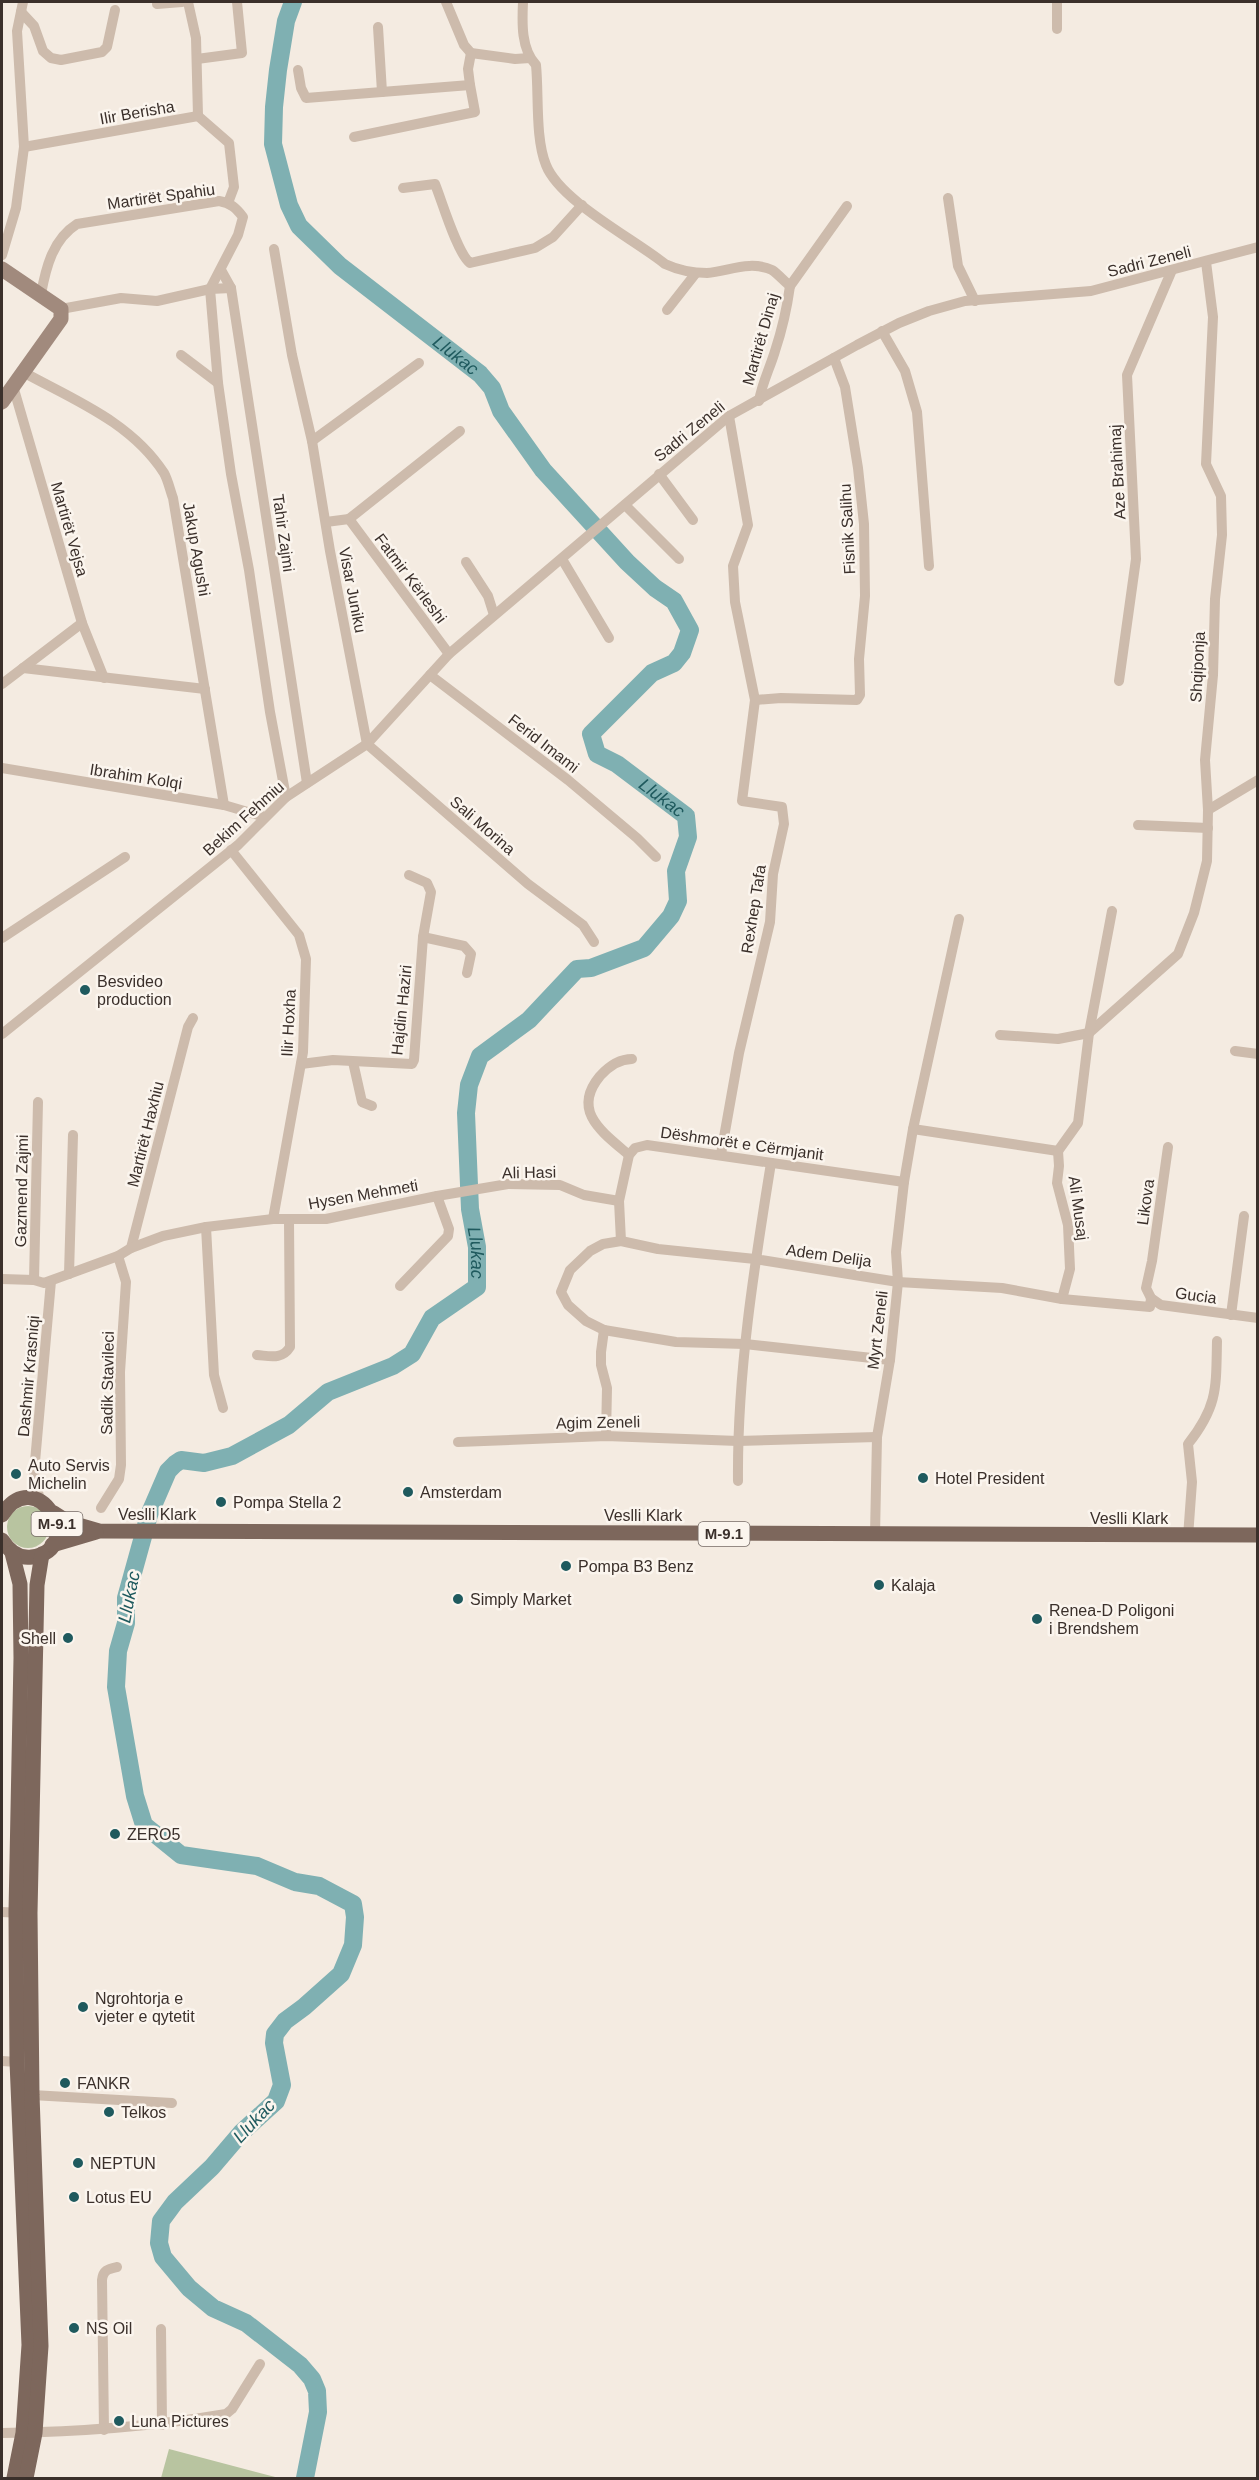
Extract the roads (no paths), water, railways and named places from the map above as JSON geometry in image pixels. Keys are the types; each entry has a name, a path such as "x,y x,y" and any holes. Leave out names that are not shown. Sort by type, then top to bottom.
{"main road":[{"name":"M-9.1","path":"2,1515 6,1508 21,1499 40,1501 54,1513 57,1530 47,1549 38,1586 16,1912 9,2062 29,2345 29,2433"},
{"name":"Veslli Klark","path":"54,1513 68,1522 99,1531 1188,1537 1257,1535"},
{"name":"Veslli Klark","path":"47,1549 99,1531"},
{"name":"M-9.1","path":"2,1540 12,1552 20,1584 21,1658 16,1912 32,2095 41,2346 25,2456 26,2478"},
{"name":"M-9.1","path":"12,1552 27,1557 47,1549"},
{"name":"M-9.1","path":"14,2478 25,2456"}],"street":[{"path":"158,4 182,2"},
{"name":"Ilir Berisha","path":"24,147 198,116 196,38 188,2"},
{"path":"197,59 243,53 237,2"},
{"path":"446,2 464,45 471,54 515,59 530,58"},
{"name":"Martirët Dinaj","path":"523,2 524,34 530,58 537,65 538,119 545,164 554,180 582,205 665,264 676,269 708,273 745,265 772,270 790,286"},
{"path":"1057,2 1057,29"},
{"path":"22,7 34,26 43,51 51,58 61,60 102,52 107,47 116,10"},
{"path":"2,255 16,208 24,147 17,31 22,7"},
{"path":"378,27 382,92"},
{"path":"354,137 475,112 468,69 471,54"},
{"path":"298,70 301,88 306,98 470,85"},
{"path":"198,116 229,143 234,187 228,203"},
{"path":"403,188 435,184 457,240 470,262 535,248 553,237 582,205"},
{"path":"948,198 958,266 975,301"},
{"name":"Martirët Spahiu","path":"41,294 46,270 59,241 66,231 77,224 219,201 236,208 243,217 238,235 221,270"},
{"name":"Martirët Dinaj","path":"759,401 763,381 775,354 790,286 847,206"},
{"name":"Sadri Zeneli","path":"562,560 729,416 882,331 929,311 965,301 1091,291 1257,247"},
{"name":"Visar Juniku","path":"274,249 292,355 312,441 367,744"},
{"name":"Shqiponja","path":"1089,1033 1178,954 1194,912 1207,861 1208,810 1204,760 1213,675 1215,599 1222,536 1221,496 1206,464 1213,317 1206,262"},
{"path":"2,269 62,309 121,298 157,301 210,288 231,288"},
{"path":"221,270 210,288 218,383 260,659 286,797"},
{"name":"Tahir Zajmi","path":"221,270 231,288 307,783"},
{"name":"Aze Brahimaj","path":"1119,681 1136,559 1127,375 1172,270"},
{"path":"668,310 696,273"},
{"path":"2,402 61,319 62,309"},
{"path":"882,331 905,371 917,412 928,566"},
{"path":"181,355 218,383"},
{"name":"Fisnik Salihu","path":"755,700 781,698 857,700 860,695 859,659 865,596 864,524 845,387 834,358"},
{"path":"312,441 419,363"},
{"name":"Jakup Agushi","path":"23,372 110,419 138,441 165,474 173,498 224,806"},
{"name":"Martirët Vejsa","path":"13,386 82,623 104,678"},
{"name":"Rexhep Tafa","path":"721,1154 739,1053 770,922 773,874 784,824 782,807 742,801 755,700 735,602 733,566 748,525 729,416"},
{"path":"326,522 349,519 460,431"},
{"path":"659,474 693,520"},
{"path":"625,505 679,559"},
{"name":"Fatmir Kërleshi","path":"349,519 449,654"},
{"path":"562,560 609,638"},
{"name":"Bekim Fehmiu","path":"2,1034 231,850 286,797 367,744 449,654 562,560"},
{"path":"466,562 488,596 495,615"},
{"path":"2,684 82,623"},
{"path":"23,668 205,689"},
{"name":"Ferid Imami","path":"430,675 568,780 656,856"},
{"name":"Sali Morina","path":"367,744 528,884 583,925 594,942"},
{"name":"Ibrahim Kolqi","path":"2,768 224,806 265,817"},
{"path":"1208,810 1257,780"},
{"path":"1138,825 1208,828"},
{"name":"Ilir Hoxha","path":"231,850 299,935 306,958 301,1064 273,1219"},
{"path":"2,938 125,857"},
{"name":"Hajdin Haziri","path":"301,1064 333,1060 409,1065 414,1060 423,937 431,892 427,883 409,875"},
{"path":"913,1129 1058,1151 1078,1124 1089,1033 1112,911"},
{"name":"Myrt Zeneli","path":"875,1535 877,1437 890,1360 898,1282 896,1252 904,1182 913,1129 959,919"},
{"path":"423,937 464,946 471,954 467,974"},
{"name":"Martirët Haxhiu","path":"131,1248 191,1022"},
{"path":"1000,1035 1058,1039 1089,1033"},
{"path":"1235,1051 1257,1054"},
{"path":"632,1059 621,1059 604,1071 590,1087 587,1104 591,1118 606,1136 628,1155 619,1201 621,1241 603,1244 590,1251 570,1270 561,1292 568,1305 586,1321 604,1330 676,1342 745,1344 890,1360"},
{"path":"353,1062 362,1102 372,1106"},
{"name":"Gazmend Zajmi","path":"34,1280 38,1102"},
{"path":"69,1274 73,1135"},
{"name":"Dëshmorët e Cërmjanit","path":"628,1155 635,1148 647,1145 904,1182"},
{"name":"Likova","path":"1147,1282 1168,1148"},
{"name":"Ali Musaj","path":"1058,1151 1057,1183 1068,1225 1070,1269 1062,1299"},
{"path":"738,1481 738,1441 745,1344 755,1259 771,1163"},
{"name":"Ali Hasi","path":"437,1196 508,1184 560,1185 584,1195 619,1201"},
{"name":"Hysen Mehmeti","path":"2,1279 34,1280 44,1283 118,1256 131,1248 163,1236 206,1227 273,1219 290,1221 326,1219 437,1196 449,1229 448,1236 400,1286"},
{"path":"1231,1315 1244,1216"},
{"name":"Hysen Mehmeti","path":"257,1355 283,1355 290,1347 290,1221"},
{"path":"206,1227 214,1375 223,1408"},
{"name":"Adem Delija","path":"621,1241 658,1249 755,1259 898,1282 1002,1288 1062,1299 1150,1307 1150,1298"},
{"name":"Sadik Stavileci","path":"102,1508 119,1479 121,1465 120,1372 126,1282 118,1256"},
{"name":"Dashmir Krasniqi","path":"40,1501 34,1473 51,1281"},
{"name":"Gucia","path":"1147,1282 1146,1288 1150,1298 1161,1305 1257,1318"},
{"path":"604,1330 601,1352 607,1388 606,1436"},
{"path":"1188,1537 1192,1482 1188,1444 1209,1412 1216,1384 1216,1341"},
{"name":"Agim Zeneli","path":"458,1442 606,1436 738,1441 877,1437"},
{"name":"Dashmir Krasniqi","path":"21,1499 34,1473"},
{"path":"32,2095 172,2103"},
{"path":"104,2430 102,2280 103,2274 108,2269 117,2267"},
{"path":"161,2330 162,2425"},
{"path":"2,2433 104,2430 162,2425 226,2414 232,2409 260,2364"}],"waterway":[{"name":"Llukac","path":"293,2 286,21 278,70 273,144 289,205 299,226 340,266 480,374 492,388 501,411 543,470 627,562 655,588 674,601 690,630 682,653 674,663 652,673 591,734 597,754 617,764 686,816 688,837 676,871 678,901 671,916 644,948 591,968 577,969 529,1020 480,1056 469,1085 466,1113 470,1209 477,1247 477,1287 432,1318 412,1354 393,1366 328,1392 289,1425 232,1456 204,1463 181,1460 175,1464 168,1471 149,1515 126,1598 126,1623 118,1651 116,1687 135,1796 144,1825 181,1855 257,1866 295,1882 319,1886 353,1904 355,1917 353,1945 341,1974 285,2021 275,2034 274,2043 282,2085 276,2101 241,2133 212,2167 175,2202 161,2221 159,2243 163,2257 189,2288 213,2308 246,2323 300,2365 312,2379 317,2391 318,2412 305,2478"}],"place":[{"name":"Besvideo production","path":"85,990"},
{"name":"Auto Servis Michelin","path":"16,1474"},
{"name":"Hotel President","path":"923,1478"},
{"name":"Amsterdam","path":"408,1492"},
{"name":"Pompa Stella 2","path":"221,1502"},
{"name":"Pompa B3 Benz","path":"566,1566"},
{"name":"Kalaja","path":"879,1585"},
{"name":"Simply Market","path":"458,1599"},
{"name":"Renea-D Poligoni i Brendshem","path":"1037,1619"},
{"name":"Shell","path":"68,1638"},
{"name":"ZERO5","path":"115,1834"},
{"name":"Ngrohtorja e vjeter e qytetit","path":"83,2007"},
{"name":"FANKR","path":"65,2083"},
{"name":"Telkos","path":"109,2112"},
{"name":"NEPTUN","path":"78,2163"},
{"name":"Lotus EU","path":"74,2197"},
{"name":"NS Oil","path":"74,2328"},
{"name":"Luna Pictures","path":"119,2421"}]}
